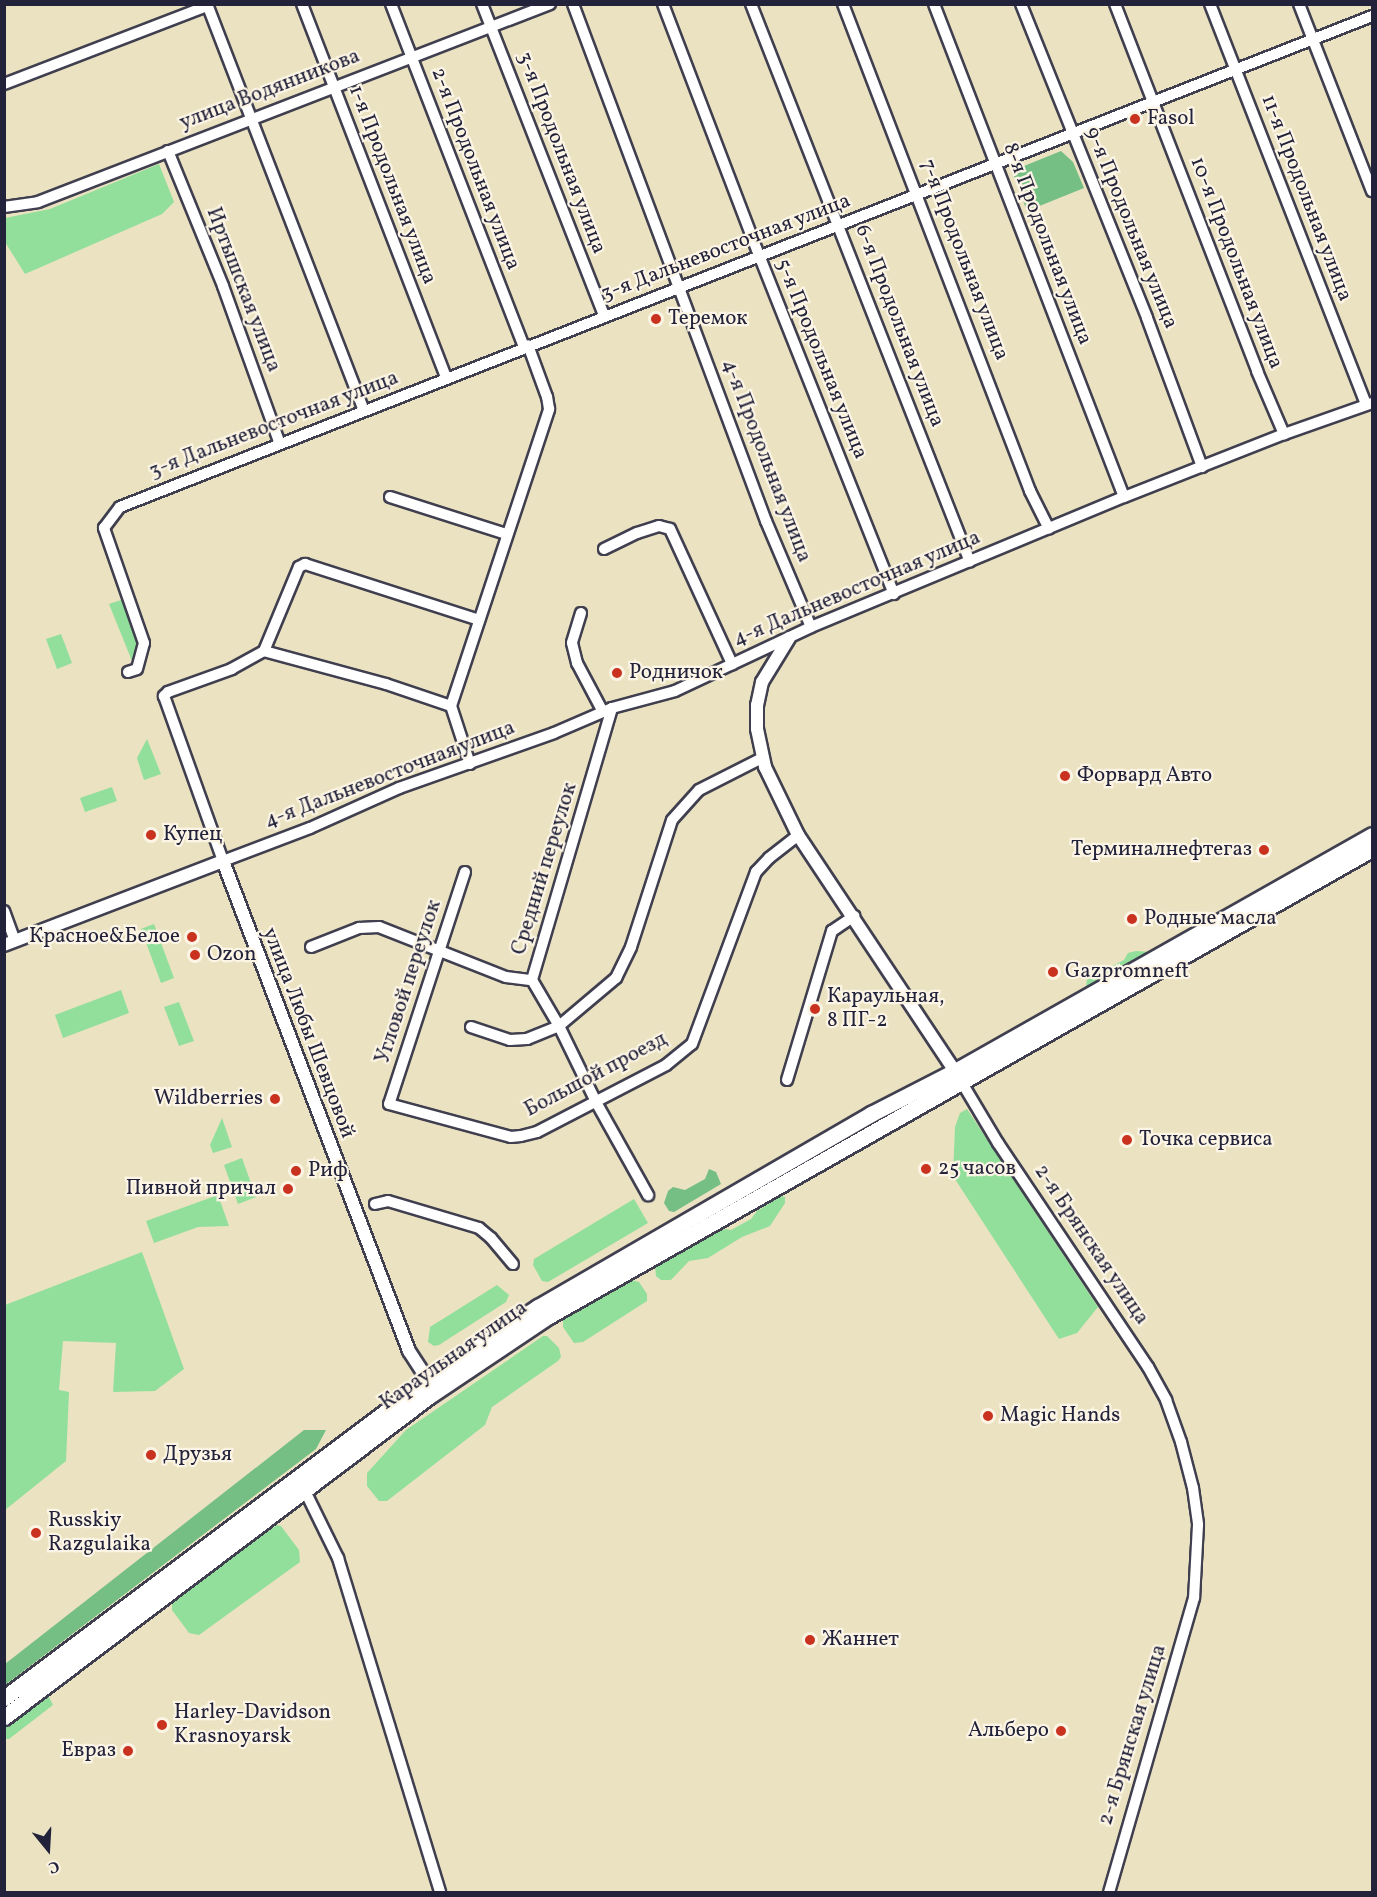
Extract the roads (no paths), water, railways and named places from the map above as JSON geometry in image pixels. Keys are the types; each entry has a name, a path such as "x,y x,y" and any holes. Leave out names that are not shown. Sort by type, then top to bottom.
{"main road":[{"path":"958,1076 1372,835"},
{"path":"958,1076 1372,849"},
{"name":"Караульная улица","path":"4,1698 428,1380 548,1301 871,1114 958,1076"},
{"name":"Караульная улица","path":"4,1717 475,1363 538,1322 958,1076"}],"street":[{"name":"1-я Продольная улица","path":"302,4 447,379"},
{"name":"2-я Продольная улица","path":"391,4 549,409 451,706"},
{"name":"3-я Продольная улица","path":"482,4 604,316"},
{"name":"улица Водянникова","path":"4,207 38,202 252,117 550,4"},
{"name":"4-я Продольная улица","path":"573,4 766,521 811,627"},
{"name":"5-я Продольная улица","path":"663,4 759,255 894,594"},
{"name":"6-я Продольная улица","path":"751,4 970,562"},
{"name":"7-я Продольная улица","path":"843,4 919,195 1030,491 1049,529"},
{"name":"8-я Продольная улица","path":"934,4 1124,497"},
{"name":"9-я Продольная улица","path":"1021,4 1147,318 1202,466"},
{"name":"10-я Продольная улица","path":"1116,4 1257,371 1284,434"},
{"name":"11-я Продольная улица","path":"1210,4 1369,404"},
{"path":"1299,4 1372,191"},
{"path":"4,84 207,5 364,411"},
{"name":"3-я Дальневосточная улица","path":"133,670 144,643 104,528 120,507 759,255 1236,72 1372,16"},
{"name":"Иртышская улица","path":"168,150 222,286 280,444"},
{"name":"4-я Дальневосточная улица","path":"223,861 310,828 399,788 470,764 608,710 675,691 811,627 1124,497 1284,434 1369,404"},
{"path":"390,497 506,534"},
{"path":"604,549 637,533 659,526 670,529 732,664"},
{"path":"470,764 451,706 386,684 264,651 299,567 305,564 479,620"},
{"path":"582,613 572,643 577,663 608,710"},
{"path":"789,638 762,682 757,705 757,729 762,758 781,803 798,835 854,916 958,1076"},
{"name":"улица Любы Шевцовой","path":"264,651 232,669 168,692 164,696 223,861 409,1351 428,1380"},
{"name":"Средний переулок","path":"608,710 532,980 559,1026 596,1102 648,1195"},
{"path":"471,1027 510,1040 527,1039 559,1026 616,978 631,947 672,820 699,790 762,758"},
{"name":"Большой проезд","path":"389,1104 511,1137 537,1132 666,1065 692,1044 756,872 769,858 798,835"},
{"path":"4,911 10,943 223,861"},
{"name":"Угловой переулок","path":"389,1104 465,872"},
{"path":"787,1080 832,931 854,916"},
{"path":"311,948 359,928 379,927 506,977 532,980"},
{"name":"2-я Брянская улица","path":"958,1076 998,1143 1148,1367 1166,1400 1181,1442 1193,1488 1198,1525 1194,1599 1109,1893"},
{"path":"375,1204 388,1201 478,1228 491,1238 513,1264"},
{"path":"305,1491 338,1558 437,1892"}],"place":[{"name":"Fasol","path":"1135,119"},
{"name":"Теремок","path":"656,319"},
{"name":"Родничок","path":"617,673"},
{"name":"Форвард Авто","path":"1065,776"},
{"name":"Купец","path":"151,835"},
{"name":"Терминалнефтегаз","path":"1264,850"},
{"name":"Родные масла","path":"1132,919"},
{"name":"Красное&Белое","path":"192,937"},
{"name":"Ozon","path":"195,955"},
{"name":"Gazpromneft","path":"1053,972"},
{"name":"Караульная, 8 ПГ-2","path":"815,1009"},
{"name":"Wildberries","path":"275,1099"},
{"name":"Точка сервиса","path":"1127,1140"},
{"name":"25 часов","path":"926,1169"},
{"name":"Риф","path":"296,1171"},
{"name":"Пивной причал","path":"288,1189"},
{"name":"Magic Hands","path":"988,1416"},
{"name":"Друзья","path":"151,1455"},
{"name":"Russkiy Razgulaika","path":"36,1533"},
{"name":"Жаннет","path":"810,1640"},
{"name":"Harley-Davidson Krasnoyarsk","path":"162,1725"},
{"name":"Альберо","path":"1061,1731"},
{"name":"Евраз","path":"128,1751"}]}
